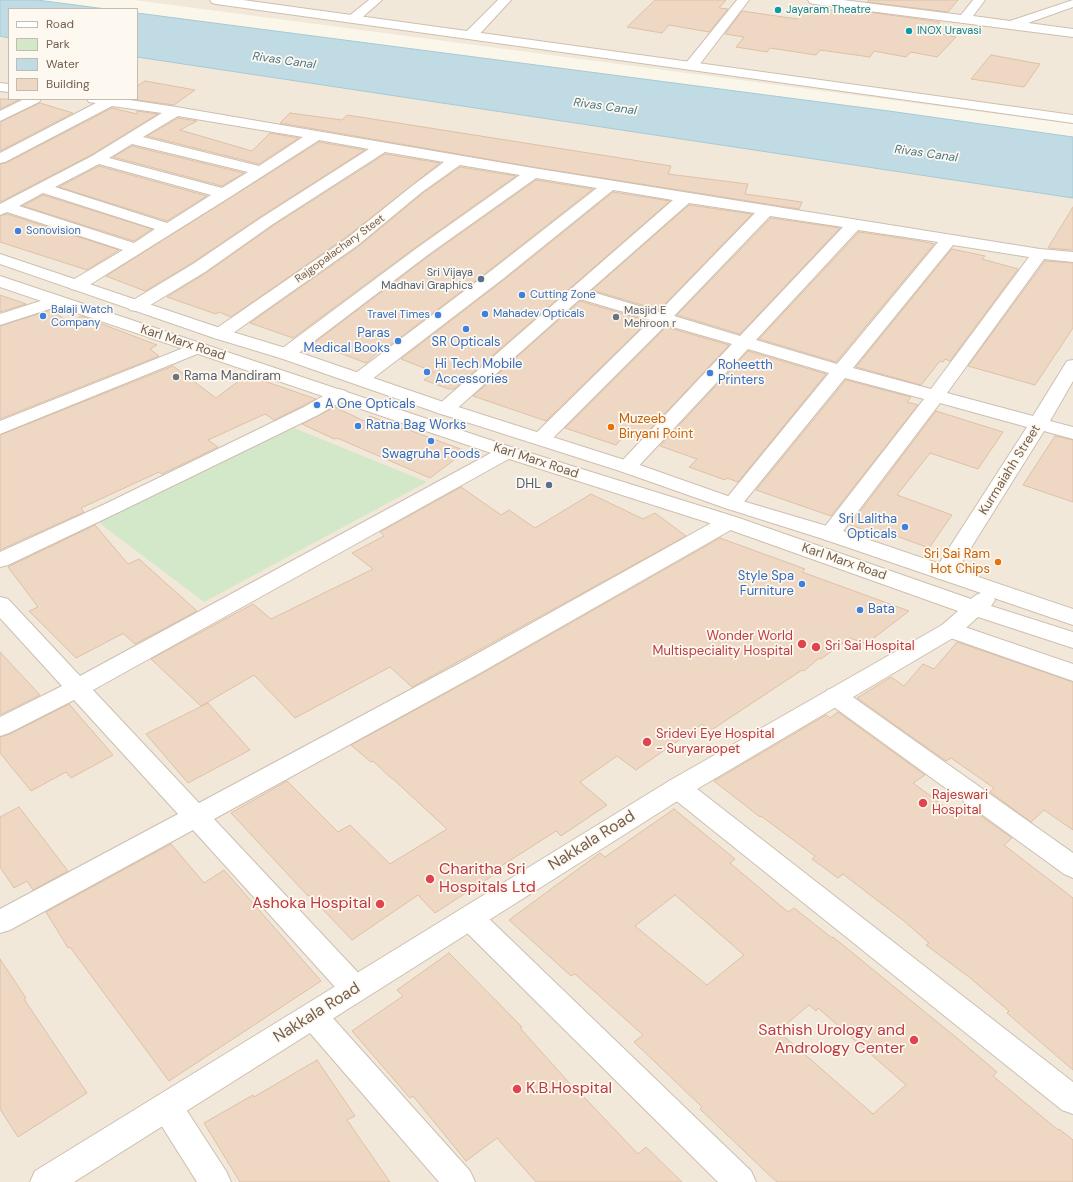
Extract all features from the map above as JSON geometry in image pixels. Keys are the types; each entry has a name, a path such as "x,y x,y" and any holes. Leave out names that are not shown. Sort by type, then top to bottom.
{"street":[{"path":"216,0 253,2 357,15 874,86 1073,109"},
{"path":"278,0 357,15 376,0"},
{"path":"474,31 505,0"},
{"path":"694,62 743,0"},
{"path":"814,0 862,3 964,19 1073,33"},
{"path":"964,19 979,0"},
{"path":"1010,25 1073,3"},
{"path":"874,86 1073,119"},
{"path":"0,117 32,100"},
{"path":"102,100 176,111 381,148 533,173 1040,254 1073,257"},
{"path":"0,159 110,101"},
{"path":"3,209 97,159 176,111"},
{"path":"77,285 134,248 225,194 315,136"},
{"path":"131,139 260,172"},
{"path":"136,306 198,268 267,221 381,148"},
{"path":"97,159 225,194"},
{"name":"Rajgopalachary Steet","path":"220,334 352,242 417,189 457,160"},
{"path":"286,354 423,251 533,173"},
{"path":"360,379 498,274 610,185"},
{"path":"42,188 167,228"},
{"path":"445,409 686,197"},
{"path":"3,209 134,248"},
{"path":"541,439 662,319 768,210"},
{"path":"627,467 855,224"},
{"path":"0,922 472,667 731,513 842,371 949,239"},
{"path":"830,534 935,397 1040,254"},
{"name":"Karl Marx Road","path":"0,259 220,334 286,354 445,409 627,467 731,513 976,609 1073,640"},
{"name":"Karl Marx Road","path":"0,281 507,452 731,513 830,534 1073,617"},
{"path":"576,293 842,371 1073,433"},
{"path":"0,320 56,301"},
{"path":"0,428 196,348"},
{"name":"Kurmaiahh Street","path":"944,573 1039,423 1073,365"},
{"path":"0,560 119,505 310,411 339,395"},
{"path":"0,727 78,688 507,452"},
{"name":"Nakkala Road","path":"46,1182 678,788 950,630 976,609 994,590"},
{"path":"0,604 355,989"},
{"path":"950,630 1073,673"},
{"path":"835,696 1073,867"},
{"path":"678,788 1073,1100"},
{"path":"470,918 740,1182"},
{"path":"313,1016 459,1182"},
{"path":"167,1107 216,1182"}],"shaded area":[{"path":"134,0 1073,0 1073,124"},
{"path":"0,36 8,38 8,100 138,100 138,57 1073,198 1073,1182 0,1182"}],"green space":[{"path":"294,428 427,482 204,602 94,519"}],"water":[{"path":"0,0 37,0 98,8 8,8 8,38 0,36"},
{"name":"Rivas Canal","path":"138,13 889,111 1073,137 1073,198 138,57"}],"building":[{"path":"655,0 726,0 719,8 728,9 709,32 669,25 662,33 627,27"},
{"path":"869,0 958,0 948,12 867,2"},
{"path":"807,7 859,14 861,11 940,22 930,32 956,37 937,57 911,52 906,57 874,51 870,57 820,50 816,55 770,48 767,52 736,47 744,37 725,34 742,11 797,19"},
{"path":"991,55 1040,64 1024,87 971,79"},
{"path":"145,81 195,90 174,105 137,100 138,85"},
{"path":"0,99 19,100 0,109"},
{"path":"40,103 73,113 0,151 0,122"},
{"path":"112,108 137,114 137,111 158,114 91,155 0,202 0,164 6,163"},
{"path":"290,113 342,120 347,115 671,166 668,174 748,184 745,194 802,202 799,209 533,167 280,123"},
{"path":"178,118 197,121 180,130 252,151 270,133 299,138 259,164 147,136"},
{"path":"319,142 365,150 260,217 192,263 145,291 106,276"},
{"path":"132,146 244,173 222,186 113,157"},
{"path":"385,154 440,163 345,238 231,317 219,312 216,314 167,297 206,273 274,225"},
{"path":"99,166 207,196 167,221 59,187"},
{"path":"460,167 516,176 416,247 293,338 250,323 359,246 423,193"},
{"path":"536,180 593,189 491,269 381,352 379,351 366,363 314,343 430,255"},
{"path":"613,192 670,201 454,389 449,389 424,380 434,372 401,359 505,279"},
{"path":"43,195 152,229 134,241 23,206"},
{"path":"689,205 752,214 659,310 592,290"},
{"path":"1073,207 1073,250 1048,248"},
{"path":"7,214 119,250 87,270 0,242 0,216"},
{"path":"771,218 840,228 740,334 677,315"},
{"path":"859,232 934,244 836,362 759,339"},
{"path":"952,249 985,256 982,259 1018,269 950,361 945,359 943,362 940,361 921,385 856,367"},
{"path":"1045,261 1073,263 1073,328 1035,385 968,366"},
{"path":"0,295 26,304 0,312"},
{"path":"580,301 648,321 546,421 473,396"},
{"path":"51,310 70,323 81,316 157,345 150,349 159,356 0,419 0,326"},
{"path":"666,327 729,345 641,439 626,434 616,445 565,428"},
{"path":"748,351 826,374 738,482 727,478 725,480 689,467 697,459 660,446"},
{"path":"173,366 216,398 247,375 316,399 274,420 265,414 208,440 218,447 162,474 159,472 81,508 84,512 0,550 0,435"},
{"path":"846,380 911,397 907,402 918,405 831,516 756,490"},
{"path":"335,407 364,421 370,416 466,451 430,478 337,438 334,439 302,424"},
{"path":"936,411 1003,432 978,469 930,453 897,495 952,515 929,548 880,530 877,534 850,525"},
{"path":"1055,436 1073,440 1073,502 1023,485"},
{"path":"461,487 501,515 509,510 535,528 591,494 643,519 655,513 686,536 412,687 390,667 295,718 254,675 201,706 151,659 253,604 271,619 373,569 352,553 384,536 380,532"},
{"path":"95,525 128,564 139,559 197,611 135,644 124,634 122,634 76,658 29,611 38,607 8,567"},
{"path":"720,538 805,569 802,572 909,611 866,644 850,638 821,659 819,658 804,671 802,670 710,731 702,724 636,770 617,756 580,782 607,805 561,836 556,831 492,872 495,874 435,913 418,895 352,940 309,895 308,896 231,813 287,781 338,832 350,825 390,864 447,829 373,761 371,762 351,745 481,674"},
{"path":"957,642 1073,682 1073,830 1044,810 1031,822 990,792 994,788 951,758 946,761 857,698 891,677 904,686 923,664 934,669"},
{"path":"0,652 40,695 0,715"},
{"path":"208,703 250,750 188,783 146,734"},
{"path":"69,704 113,755 71,778 66,772 31,791 0,753 0,737 10,734"},
{"path":"838,712 925,775 913,783 959,817 970,808 1012,838 1004,845 1073,898 1073,1070 1007,1013 1009,1011 969,977 926,945 929,943 904,921 843,874 838,878 812,859 815,856 761,816 760,817 714,781 826,715 830,718"},
{"path":"19,807 68,871 33,890 27,881 14,888 0,867 0,817"},
{"path":"674,809 735,859 730,863 788,912 794,908 832,938 833,937 958,1039 997,1072 993,1076 1058,1130 1059,1129 1073,1140 1073,1182 777,1182 700,1109 702,1107 634,1042 643,1035 575,974 571,976 509,920 600,853 605,857","holes":["675,895 744,955 707,985 635,926","809,1005 816,1011 818,1008 906,1085 873,1114 778,1031"]},
{"path":"171,844 204,883 224,870 321,981 169,1081 70,947 68,948 46,912"},
{"path":"449,953 522,1027 520,1028 581,1096 582,1095 638,1154 646,1147 682,1182 536,1182 497,1138 466,1161 413,1096 410,1098 352,1031 403,996 397,990"},
{"path":"0,959 26,998 24,999 87,1093 18,1137 0,1109"},
{"path":"317,1060 355,1116 347,1120 390,1182 240,1182 204,1123 253,1095 254,1097"}],"place":[{"name":"Jayaram Theatre","path":"778,10"},
{"name":"INOX Uravasi","path":"909,31"},
{"name":"Sonovision","path":"18,231"},
{"name":"Sri Vijaya Madhavi Graphics","path":"481,279"},
{"name":"Cutting Zone","path":"522,295"},
{"name":"Mahadev Opticals","path":"485,314"},
{"name":"Travel Times","path":"438,315"},
{"name":"Balaji Watch Company","path":"43,316"},
{"name":"Masjid E Mehroon r","path":"616,317"},
{"name":"SR Opticals","path":"466,329"},
{"name":"Paras Medical Books","path":"398,341"},
{"name":"Hi Tech Mobile Accessories","path":"427,372"},
{"name":"Roheetth Printers","path":"710,373"},
{"name":"Rama Mandiram","path":"176,377"},
{"name":"A One Opticals","path":"317,405"},
{"name":"Ratna Bag Works","path":"358,426"},
{"name":"Muzeeb Biryani Point","path":"611,427"},
{"name":"Swagruha Foods","path":"431,441"},
{"name":"DHL","path":"549,485"},
{"name":"Sri Lalitha Opticals","path":"905,527"},
{"name":"Sri Sai Ram Hot Chips","path":"998,562"},
{"name":"Style Spa Furniture","path":"802,584"},
{"name":"Bata","path":"860,610"},
{"name":"Wonder World Multispeciality Hospital","path":"802,644"},
{"name":"Sri Sai Hospital","path":"816,647"},
{"name":"Sridevi Eye Hospital - Suryaraopet","path":"647,742"},
{"name":"Rajeswari Hospital","path":"923,803"},
{"name":"Charitha Sri Hospitals Ltd","path":"430,879"},
{"name":"Ashoka Hospital","path":"380,904"},
{"name":"Sathish Urology and Andrology Center","path":"914,1040"},
{"name":"K.B.Hospital","path":"517,1089"}]}
